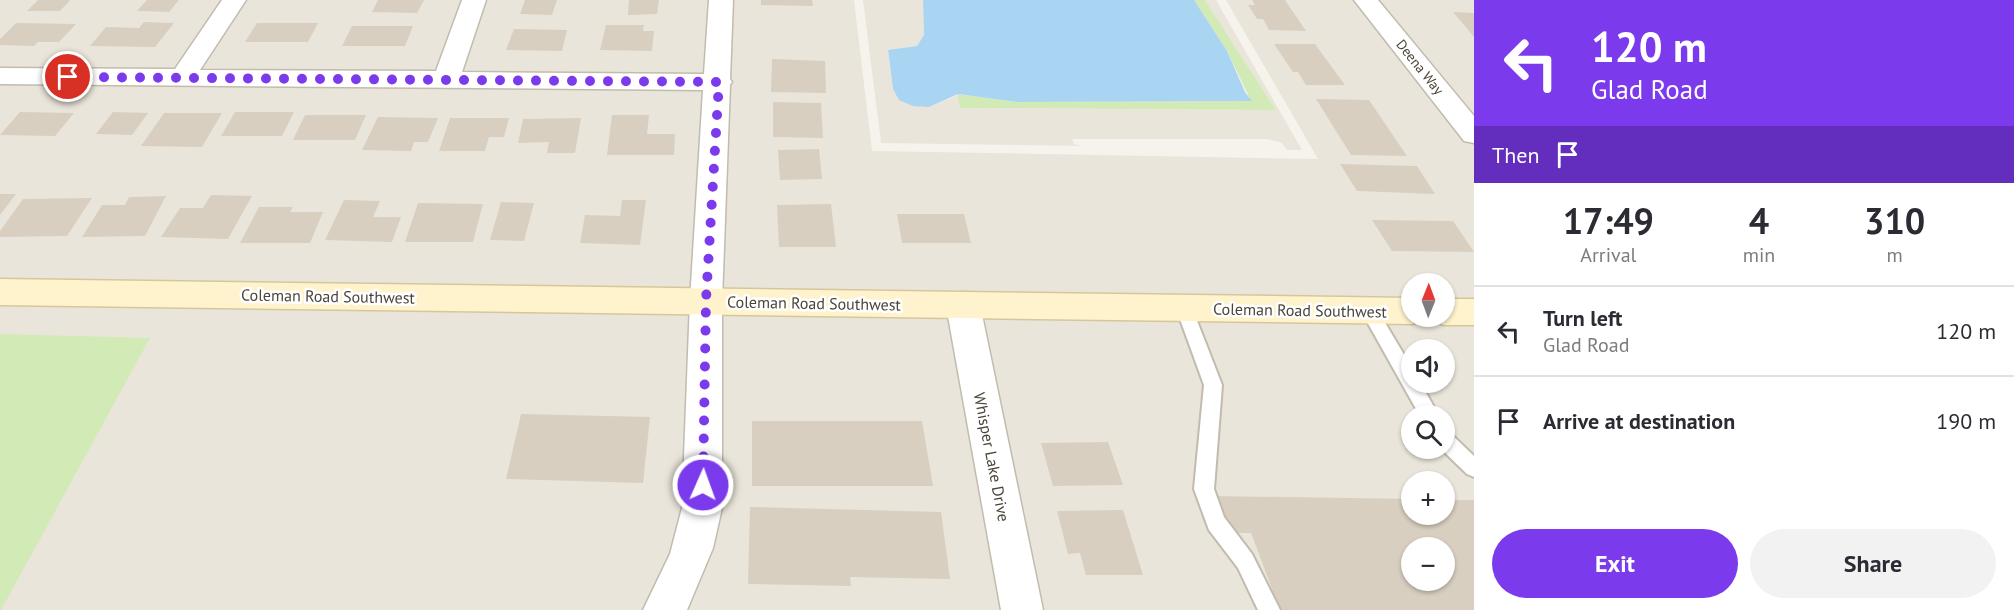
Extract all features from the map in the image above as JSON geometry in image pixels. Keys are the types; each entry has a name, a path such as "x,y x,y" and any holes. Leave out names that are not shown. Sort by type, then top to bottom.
{"street":[{"path":"182,78 234,0"},
{"path":"446,80 474,0"},
{"path":"664,610 686,568 699,535 702,508 706,300 719,82 721,0"},
{"name":"Deena Way","path":"1366,0 1474,134"},
{"path":"0,76 719,82"},
{"name":"Coleman Road Southwest","path":"0,292 1401,311"},
{"name":"Whisper Lake Drive","path":"963,305 1022,610"},
{"path":"1455,312 1474,312"}],"lane":[{"path":"1184,308 1213,385 1204,489 1216,523 1245,561 1269,610"},
{"path":"1370,310 1424,405"},
{"path":"1455,450 1474,468"}],"shaded area":[{"path":"0,0 854,0 872,151 1318,159 1226,0 1474,0 1474,610 0,610"},
{"path":"863,0 923,0 924,35 917,46 888,51 893,89 929,107 958,95 961,108 1276,110 1205,0 1216,0 1302,150 1287,150 1282,143 1267,139 1072,139 1074,144 1082,146 881,143"}],"green space":[{"path":"1194,0 1205,0 1276,110 960,108 957,94 1017,102 1251,101 1227,51"},
{"path":"0,334 150,338 1,610 0,610"}],"water":[{"path":"923,0 1194,0 1227,51 1245,92 1252,101 1017,102 958,94 929,107 913,106 899,100 893,89 888,50 917,46 924,35"}],"building":[{"path":"38,0 70,0 60,11 27,11"},
{"path":"147,0 179,0 169,12 137,11"},
{"path":"378,0 424,0 417,13 372,12"},
{"path":"525,0 557,0 552,15 520,14"},
{"path":"629,0 659,0 657,14 628,15"},
{"path":"761,0 812,0 813,6 761,5"},
{"path":"1252,0 1285,0 1306,31 1269,30 1263,19 1257,19 1248,5 1255,5"},
{"path":"1453,12 1474,13 1474,37"},
{"path":"144,22 174,23 155,47 90,46 106,27 139,28"},
{"path":"16,23 76,24 59,42 38,42 34,46 0,45 0,39"},
{"path":"257,23 318,23 308,42 245,42"},
{"path":"606,25 644,25 643,31 654,31 652,51 600,50"},
{"path":"352,26 413,26 405,46 342,46"},
{"path":"514,29 567,30 562,51 506,50"},
{"path":"1274,44 1315,44 1345,85 1306,85 1298,72 1293,72"},
{"path":"772,59 825,61 826,93 771,92"},
{"path":"1316,99 1369,100 1407,156 1351,155"},
{"path":"773,102 821,103 823,138 773,137"},
{"path":"20,112 74,113 55,136 0,135"},
{"path":"113,112 148,113 132,135 96,134"},
{"path":"235,112 294,112 282,136 221,136"},
{"path":"164,113 222,113 202,147 141,146"},
{"path":"305,115 366,115 355,140 293,140"},
{"path":"612,115 649,115 647,134 675,134 674,155 607,155"},
{"path":"378,117 438,118 428,142 414,142 411,151 362,150"},
{"path":"450,118 509,118 504,137 489,137 485,151 439,151"},
{"path":"581,118 575,153 547,153 549,142 518,143 523,119"},
{"path":"819,149 822,179 780,180 778,150"},
{"path":"1340,164 1417,166 1435,194 1357,191"},
{"path":"0,194 16,194 0,215"},
{"path":"211,195 252,196 228,239 161,237 180,208 203,208"},
{"path":"166,196 145,236 82,237 102,205 125,205 129,197"},
{"path":"92,198 67,236 0,237 0,231 23,199"},
{"path":"344,200 380,201 373,217 401,217 392,242 325,240"},
{"path":"622,200 646,200 640,245 580,243 585,215 620,216"},
{"path":"501,202 534,203 524,241 490,240"},
{"path":"418,203 483,204 473,242 405,242"},
{"path":"831,204 836,247 779,247 777,205"},
{"path":"259,207 293,207 290,212 323,212 310,243 240,243"},
{"path":"897,214 964,214 971,243 902,243"},
{"path":"1372,220 1453,221 1474,252 1392,251"},
{"path":"521,414 650,417 643,483 506,479"},
{"path":"752,421 922,421 933,486 752,486"},
{"path":"1108,442 1123,485 1053,486 1041,443"},
{"path":"1213,496 1401,499 1401,525 1455,525 1455,500 1474,500 1474,610 1280,610 1251,533 1226,533"},
{"path":"750,507 941,512 950,579 850,577 851,586 748,584"},
{"path":"1123,510 1143,575 1086,575 1080,553 1068,554 1057,511"}],"route":[{"path":"68,77 719,82 706,300 703,485"}]}
